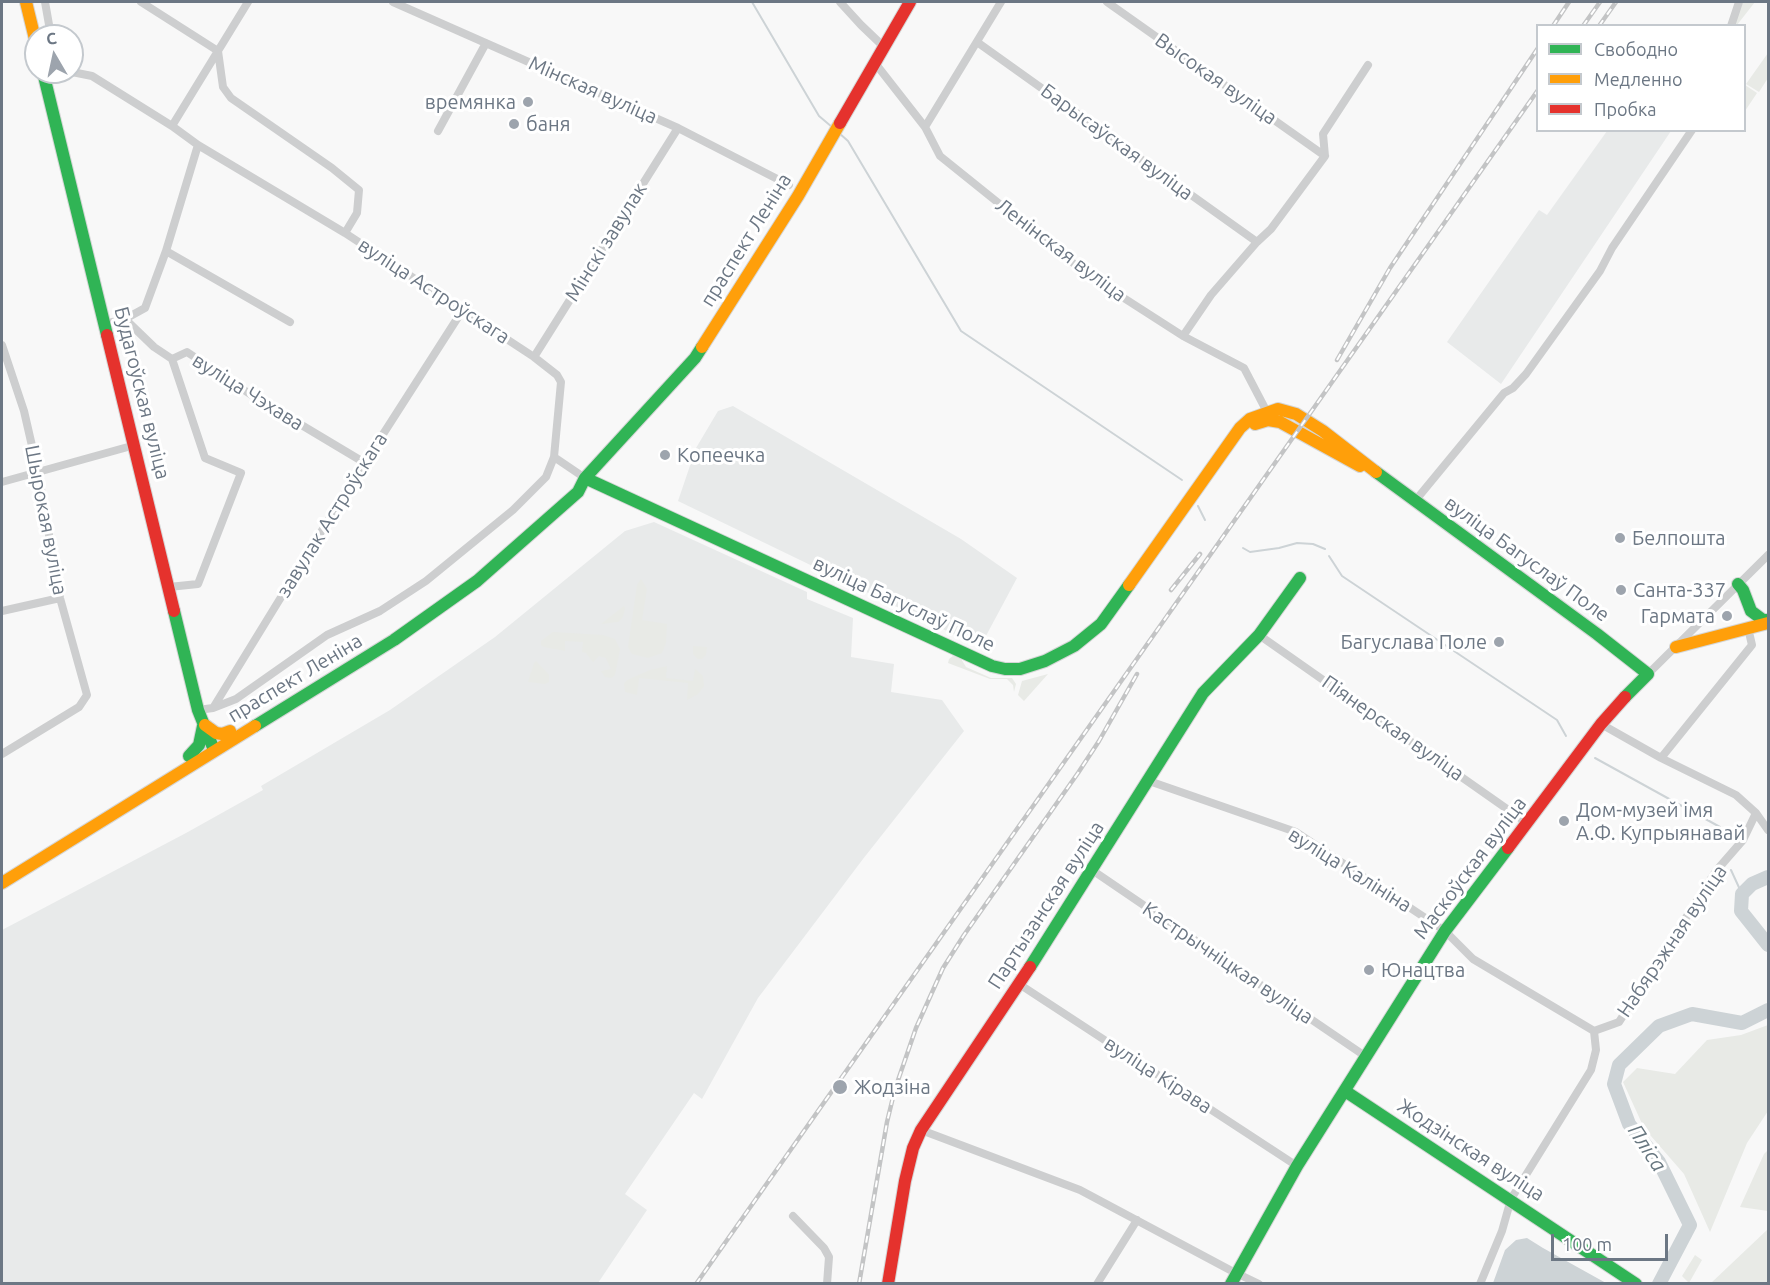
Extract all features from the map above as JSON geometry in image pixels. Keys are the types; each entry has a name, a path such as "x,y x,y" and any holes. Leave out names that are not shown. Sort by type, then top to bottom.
{"main road":[{"path":"26,2 31,24"},
{"name":"праспект Леніна","path":"2,872 189,756 212,747 230,731 439,601 492,561 573,486 585,478 695,358 798,196 910,2"},
{"name":"Будагоўская вуліца","path":"46,84 198,710 212,747"},
{"name":"вуліца Багуслаў Поле","path":"585,478 992,666 1020,669 1045,661 1074,646 1101,624 1180,510 1231,444 1240,428 1250,419 1278,409 1296,414 1323,431 1648,674"},
{"name":"вуліца Багуслаў Поле","path":"1231,444 1254,424 1268,420 1280,422 1338,455 1383,476"},
{"name":"праспект Леніна","path":"2,882 212,747 330,680 444,606 477,581 578,492 585,478"},
{"name":"Партызанская вуліца","path":"888,1284 908,1170 913,1148 921,1130 1019,984 1203,693 1259,634 1300,578"},
{"path":"1738,584 1743,590 1747,606 1768,622"},
{"path":"1676,647 1768,622"},
{"name":"Маскоўская вуліца","path":"1234,1278 1297,1166 1445,931 1601,724 1648,674"},
{"path":"203,722 216,733 222,734 230,731"},
{"path":"189,756 199,745 203,722"},
{"name":"Жодзінская вуліца","path":"1344,1091 1511,1199 1636,1284"}],"street":[{"path":"45,2 49,24"},
{"path":"141,2 218,51"},
{"path":"172,126 248,2"},
{"name":"Мінская вуліца","path":"393,2 678,128 789,185"},
{"path":"840,2 884,46"},
{"path":"925,127 1001,2"},
{"name":"Высокая вуліца","path":"1107,2 1325,156"},
{"path":"1732,24 1739,2"},
{"name":"Барысаўская вуліца","path":"977,42 1257,242"},
{"path":"438,131 486,43"},
{"name":"вуліца Астроўскага","path":"218,51 223,87 231,98 332,168 359,190 357,213 345,233 534,357 557,375 561,382 554,457"},
{"name":"Ленінская вуліца","path":"875,63 925,127 940,156 1088,275 1183,336 1244,368 1267,412"},
{"path":"1183,336 1211,295 1271,229 1325,156 1323,134 1368,65"},
{"path":"84,74 92,76 198,145 345,233"},
{"name":"Мінскі завулак","path":"534,357 678,128"},
{"path":"1416,501 1504,393 1513,388 1526,374 1600,271 1612,248 1691,132"},
{"path":"105,324 125,319 145,308 166,251 198,145"},
{"path":"166,251 290,322"},
{"name":"завулак Астроўскага","path":"213,708 462,311"},
{"name":"вуліца Чэхава","path":"125,319 154,347 172,359 187,352 253,396 365,463"},
{"name":"Шырокая вуліца","path":"2,350 24,411 38,472 60,598 87,695 79,707 2,754"},
{"path":"169,587 198,584 241,473 205,458 172,359"},
{"path":"2,482 135,445"},
{"path":"198,710 213,708 236,699 327,636 380,611 426,581 513,510 546,477 554,457 585,478"},
{"path":"1648,674 1768,555"},
{"path":"2,611 60,598"},
{"path":"1660,758 1752,645 1749,628"},
{"name":"Піянерская вуліца","path":"1259,634 1527,823"},
{"path":"1601,724 1660,758 1736,795 1756,813 1768,830"},
{"name":"вуліца Калініна","path":"1149,781 1296,832 1445,931 1473,959 1594,1031"},
{"name":"Набярэжная вуліца","path":"1480,1284 1502,1231 1511,1199 1592,1070 1596,1050 1594,1031 1619,1022 1716,871 1743,840 1756,813"},
{"name":"Кастрычніцкая вуліца","path":"1092,870 1365,1056"},
{"name":"вуліца Кірава","path":"1019,984 1297,1166"},
{"path":"921,1130 1080,1190 1137,1220 1234,1278 1259,1284"},
{"path":"793,1216 824,1248 829,1257 827,1284"},
{"path":"1097,1284 1137,1220"}],"shaded area":[{"path":"1743,2 1755,2 1738,24 1734,24"},
{"path":"1768,53 1768,78 1759,92 1746,84"},
{"path":"1746,86 1757,93 1746,110"},
{"path":"1606,132 1670,132 1501,384 1447,342 1539,210 1547,215"},
{"path":"733,406 961,539 1017,578 980,647 678,501 696,448 718,411"},
{"path":"654,522 807,592 807,599 853,618 851,657 894,664 891,692 942,700 964,731 758,998 702,1099 694,1093 625,1194 647,1210 598,1283 2,1284 2,930 263,790 261,786 390,710 495,637 625,531"},
{"path":"641,579 647,589 642,620 667,624 666,643 662,653 648,658 632,654 628,647 637,585"},
{"path":"624,606 623,617 618,622 601,624"},
{"path":"553,632 603,635 615,639 620,649 615,675 611,678 605,677 601,671 611,669 606,658 599,656 593,662 586,653 582,652 583,642 565,641 565,651 541,645 541,641"},
{"path":"693,646 707,647 706,655 702,659 698,659 693,654"},
{"path":"953,656 960,657 966,667 991,678 1012,678 1016,684 1014,692 1013,685 1007,679 990,679 948,663"},
{"path":"536,661 549,675 549,682 545,684 528,682"},
{"path":"667,666 666,678 693,681 695,669 703,676 704,686 698,694 687,700 688,683 639,678 637,695 625,692 624,684 627,680 650,670"},
{"path":"1048,674 1024,701 1018,695 1022,681"},
{"path":"1768,1025 1768,1111 1747,1143 1710,1232 1684,1174 1644,1128 1623,1082 1637,1068 1675,1074 1707,1040 1741,1035"},
{"path":"1768,1150 1768,1211 1740,1207 1764,1154"},
{"path":"1768,1229 1768,1283 1711,1283"},
{"path":"1527,1238 1606,1283 1493,1283 1505,1250 1516,1240"},
{"path":"1695,1255 1702,1260 1689,1283 1682,1276"}],"waterway":[{"path":"752,2 819,116 832,127"},
{"path":"839,133 848,141 961,331 1182,480"},
{"path":"1198,506 1205,520"},
{"path":"1243,548 1250,552 1297,543 1313,544 1325,549"},
{"path":"1329,556 1342,576 1557,720 1566,736"},
{"path":"1595,758 1720,827"},
{"path":"1731,870 1742,894"},
{"name":"Пліса","path":"1768,877 1752,884 1742,894 1741,911 1768,945"},
{"name":"Пліса","path":"1659,1284 1690,1225 1659,1162 1629,1124 1614,1084 1619,1065 1659,1026 1692,1014 1742,1023 1768,1010"}],"railway":[{"path":"1554,24 1569,2"},
{"path":"1584,24 1600,2"},
{"path":"1600,24 1616,2"},
{"path":"1337,360 1390,268 1536,51"},
{"path":"696,1284 1536,93"},
{"path":"1171,590 1200,554"},
{"path":"859,1284 887,1122 895,1089 916,1028 943,968 1078,773 1137,674"}],"traffic: fast":[{"path":"46,84 107,335"},
{"path":"255,726 394,640 477,581 578,492 585,478 695,358 702,347"},
{"path":"1376,472 1648,674 1625,697"},
{"path":"585,478 992,666 1005,669 1020,669 1045,661 1074,646 1101,624 1129,585"},
{"path":"1030,967 1203,693 1259,635 1300,578"},
{"path":"1738,584 1743,590 1751,611 1763,620 1768,620"},
{"path":"174,611 198,710 214,750"},
{"path":"189,756 199,745 203,726"},
{"path":"1231,1284 1297,1166 1445,931 1508,848"},
{"path":"1345,1091 1636,1284"}],"traffic: slow":[{"path":"26,2 31,24"},
{"path":"702,347 798,196 840,123"},
{"path":"1129,585 1240,428 1250,419 1278,409 1296,414 1323,431 1376,472"},
{"path":"1255,424 1268,420 1280,422 1360,466"},
{"path":"1676,647 1768,623"},
{"path":"205,725 216,733 222,734 230,731"},
{"path":"2,883 255,726"}],"traffic: jam":[{"path":"840,123 910,2"},
{"path":"107,335 174,611"},
{"path":"1508,848 1601,724 1625,697"},
{"path":"888,1284 905,1181 913,1148 921,1130 1030,967"}],"place":[{"name":"времянка","path":"528,102"},
{"name":"баня","path":"514,124"},
{"name":"Копеечка","path":"665,455"},
{"name":"Белпошта","path":"1620,538"},
{"name":"Санта-337","path":"1621,590"},
{"name":"Гармата","path":"1727,616"},
{"name":"Багуслава Поле","path":"1499,642"},
{"name":"Дом-музей імя А.Ф. Купрыянавай","path":"1564,821"},
{"name":"Юнацтва","path":"1369,970"},
{"name":"Жодзіна","path":"840,1087"}]}
